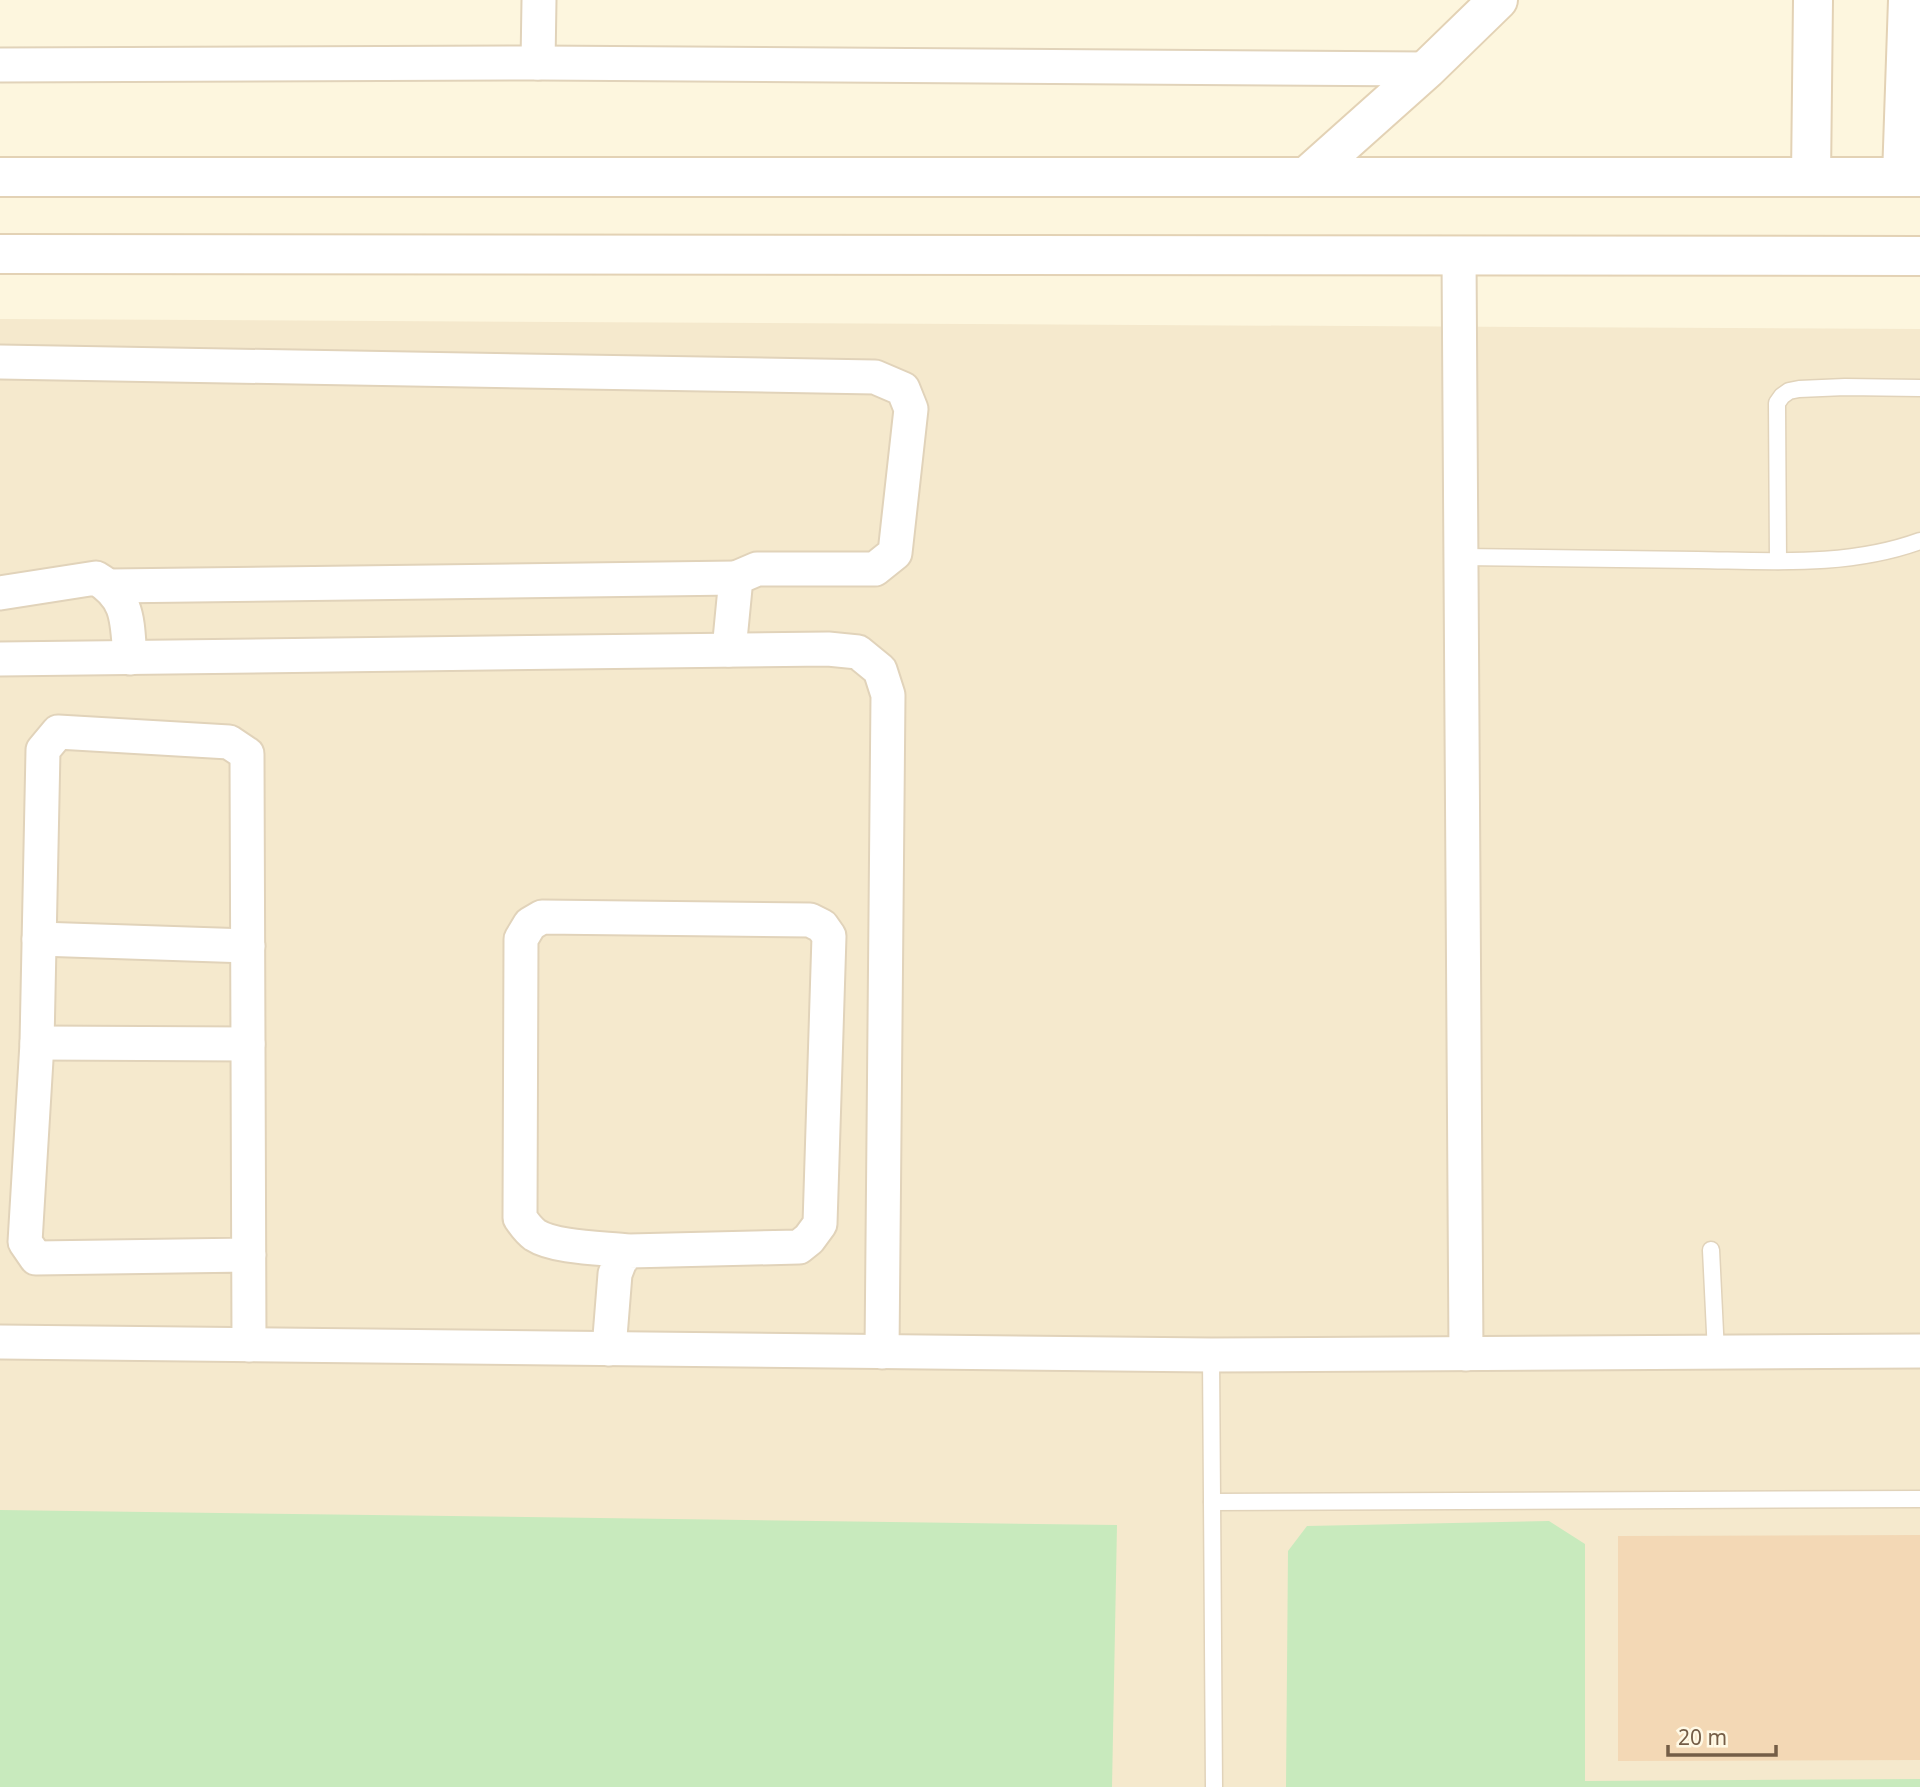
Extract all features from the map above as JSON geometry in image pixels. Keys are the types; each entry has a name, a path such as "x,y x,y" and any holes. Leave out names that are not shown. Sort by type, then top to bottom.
{"main road":[{"path":"1306,177 1427,69 1498,0"},
{"path":"1811,177 1812,0"},
{"path":"0,177 1911,177 1908,0"},
{"path":"0,254 1920,256"}],"street":[{"path":"538,63 539,0"},
{"path":"0,65 538,63 1427,69"},
{"path":"1459,256 1466,1354"},
{"path":"0,362 875,377 903,389 911,409 895,553 875,569 757,569 736,578 110,586"},
{"path":"0,593 96,578 110,586 126,610 131,658"},
{"path":"729,650 736,578"},
{"path":"0,659 828,649 858,652 880,670 888,695 882,1352"},
{"path":"249,1255 36,1258 25,1242 37,1043 43,750 58,732 229,742 247,754 248,946 248,1044 249,1255 249,1345"},
{"path":"609,1349 615,1274 620,1261 629,1251 799,1247 810,1239 820,1224 830,936 822,926 810,920 542,918 530,924 521,939 520,1218 537,1237 554,1243 629,1251"},
{"path":"39,939 248,946"},
{"path":"37,1043 248,1044"},
{"path":"0,1342 1211,1355 1920,1352"}],"lane":[{"path":"1778,561 1777,403 1782,396 1799,388 1920,388"},
{"path":"1461,557 1778,561 1852,558 1894,551 1920,541"},
{"path":"1711,1250 1716,1353"},
{"path":"1211,1355 1214,1787"},
{"path":"1212,1502 1920,1499"}],"shaded area":[{"path":"0,319 1920,329 1920,1787 0,1787"}],"green space":[{"path":"0,1510 1117,1525 1112,1787 0,1787"},
{"path":"1549,1521 1585,1544 1585,1781 1920,1779 1920,1787 1286,1787 1288,1551 1307,1526"}],"building":[{"path":"1920,1535 1920,1760 1618,1761 1618,1536"}]}
